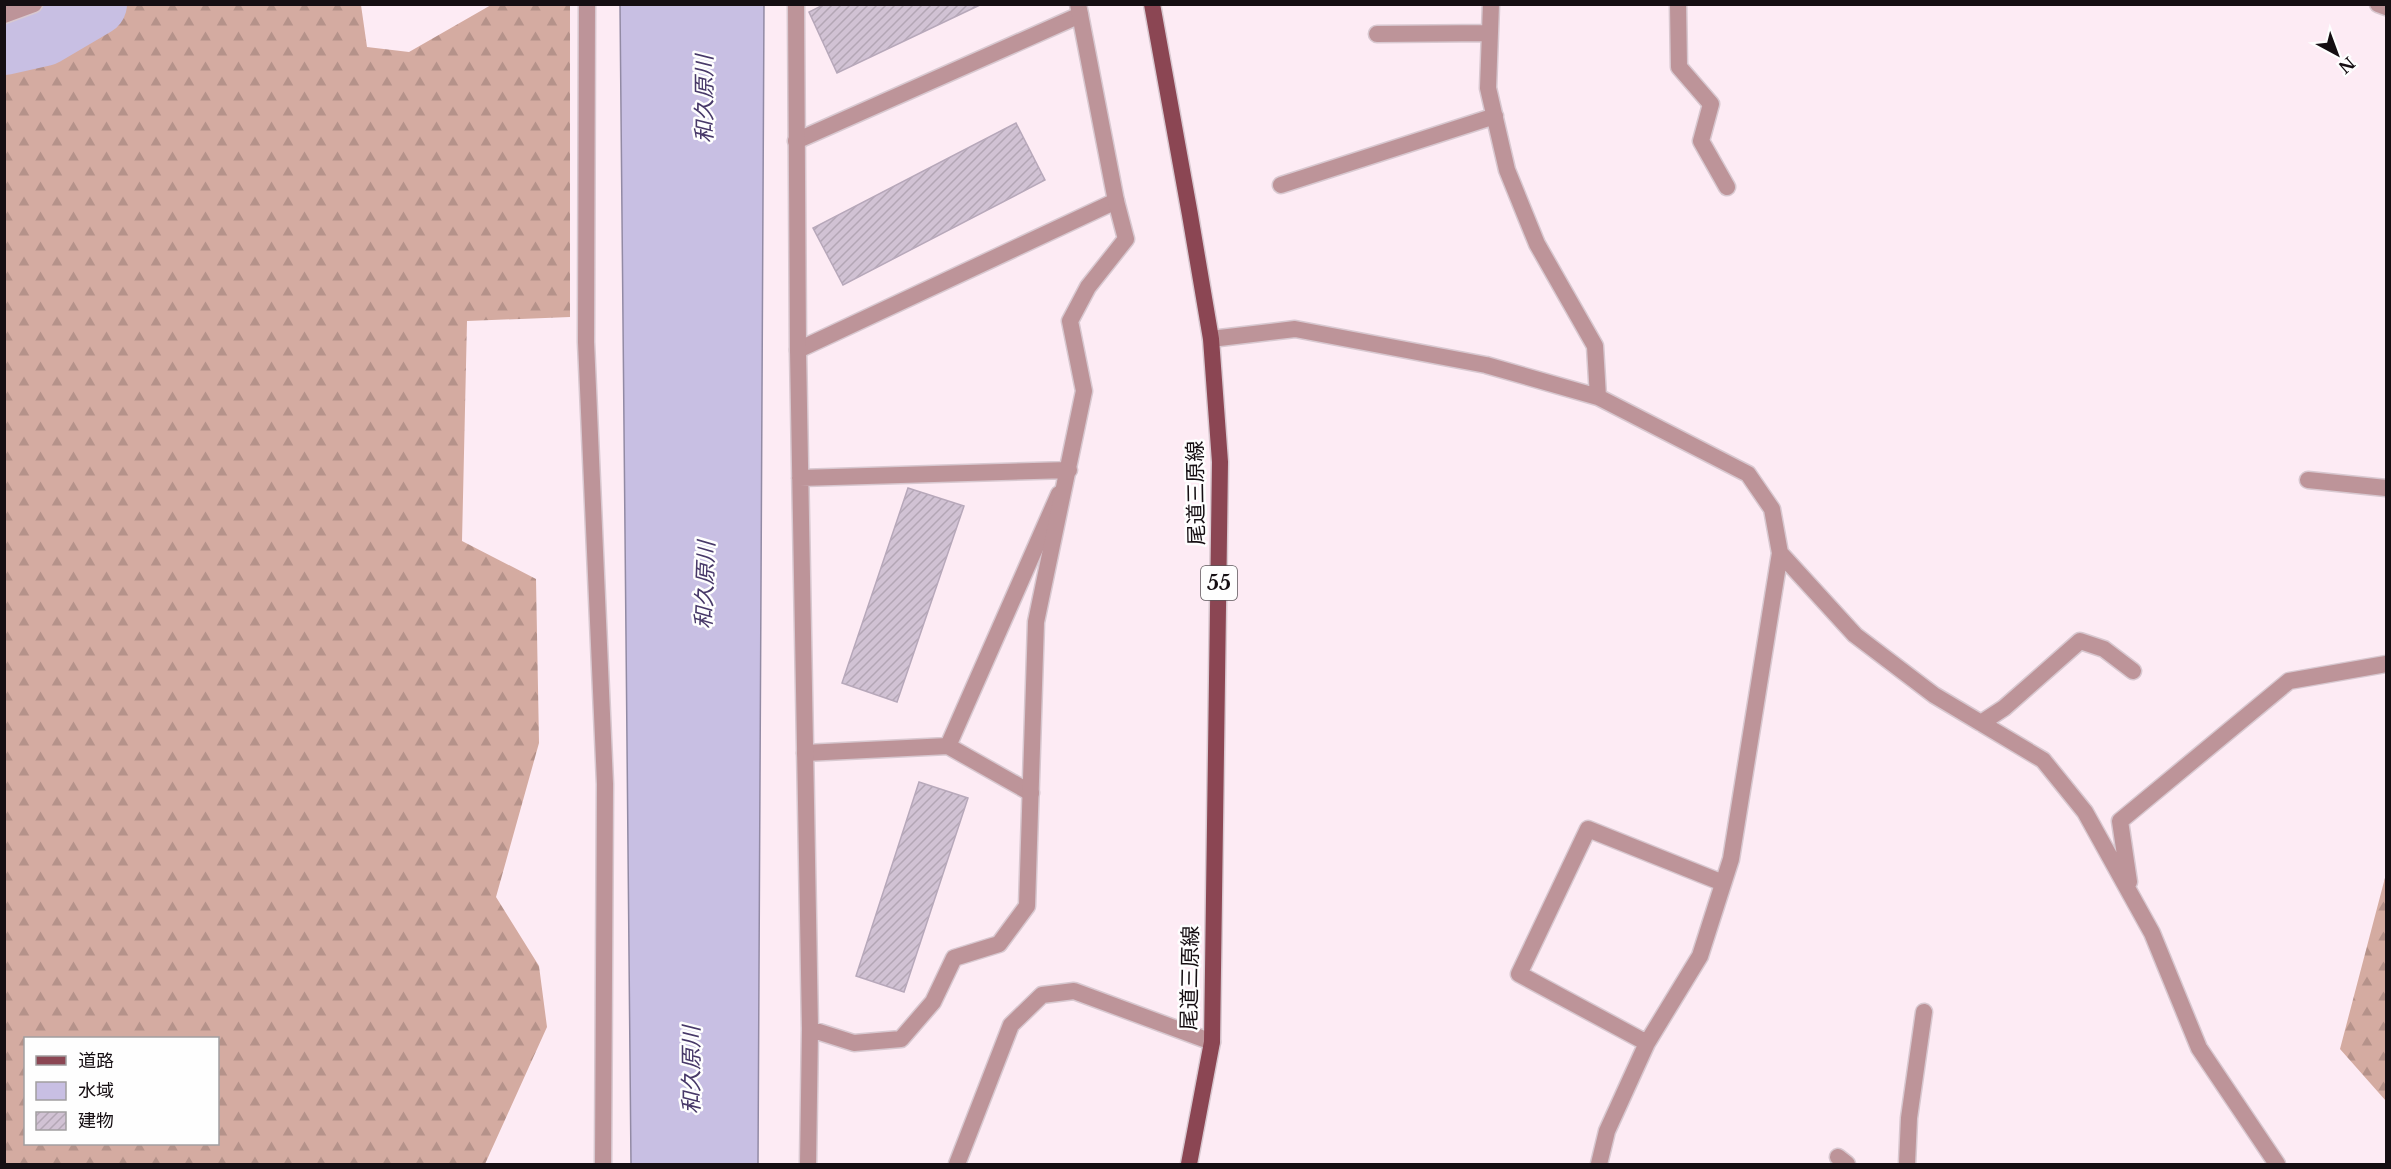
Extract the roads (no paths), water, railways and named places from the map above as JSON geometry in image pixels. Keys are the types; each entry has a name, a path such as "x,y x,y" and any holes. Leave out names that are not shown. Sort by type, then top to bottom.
{"main road":[{"name":"尾道三原線","path":"1152,4 1211,339 1220,462 1212,1042 1189,1164"}],"street":[{"path":"4,15 33,4"},
{"path":"587,4 586,342 605,784 603,1164"},
{"path":"796,4 798,350 810,1029 808,1164"},
{"path":"1491,4 1488,88 1508,171 1537,244 1595,346 1598,397"},
{"path":"1678,4 1679,67 1711,104 1701,141 1727,187"},
{"path":"2378,4 2386,6"},
{"path":"796,141 1079,10 1116,201 1126,239 1088,287 1070,321 1084,391 1036,622 1027,906 999,944 954,958 933,1002 902,1039 854,1043 810,1029"},
{"path":"1377,34 1490,33"},
{"path":"1281,185 1495,116"},
{"path":"798,350 1116,201"},
{"path":"1211,339 1295,329 1486,364 1598,397 1748,474 1772,508 1780,553 1731,859 1700,956 1647,1043 1607,1131 1599,1164"},
{"path":"800,477 1069,470"},
{"path":"948,746 1069,470"},
{"path":"2308,480 2386,488"},
{"path":"1780,553 1855,635 1934,695 2043,760 2085,812 2151,933 2199,1048 2277,1164"},
{"path":"1981,723 2004,708 2080,641 2104,650 2133,671"},
{"path":"2131,895 2120,821 2289,681 2386,664"},
{"path":"805,753 948,746 1031,793"},
{"path":"1647,1043 1519,974 1588,829 1724,883"},
{"path":"957,1164 1011,1025 1042,995 1074,991 1212,1042"},
{"path":"1907,1164 1909,1118 1924,1012"}],"water":[{"name":"和久原川","path":"620,5 764,5 758,1164 631,1164"}],"waterway":[{"path":"4,43 44,34 95,4"}]}
